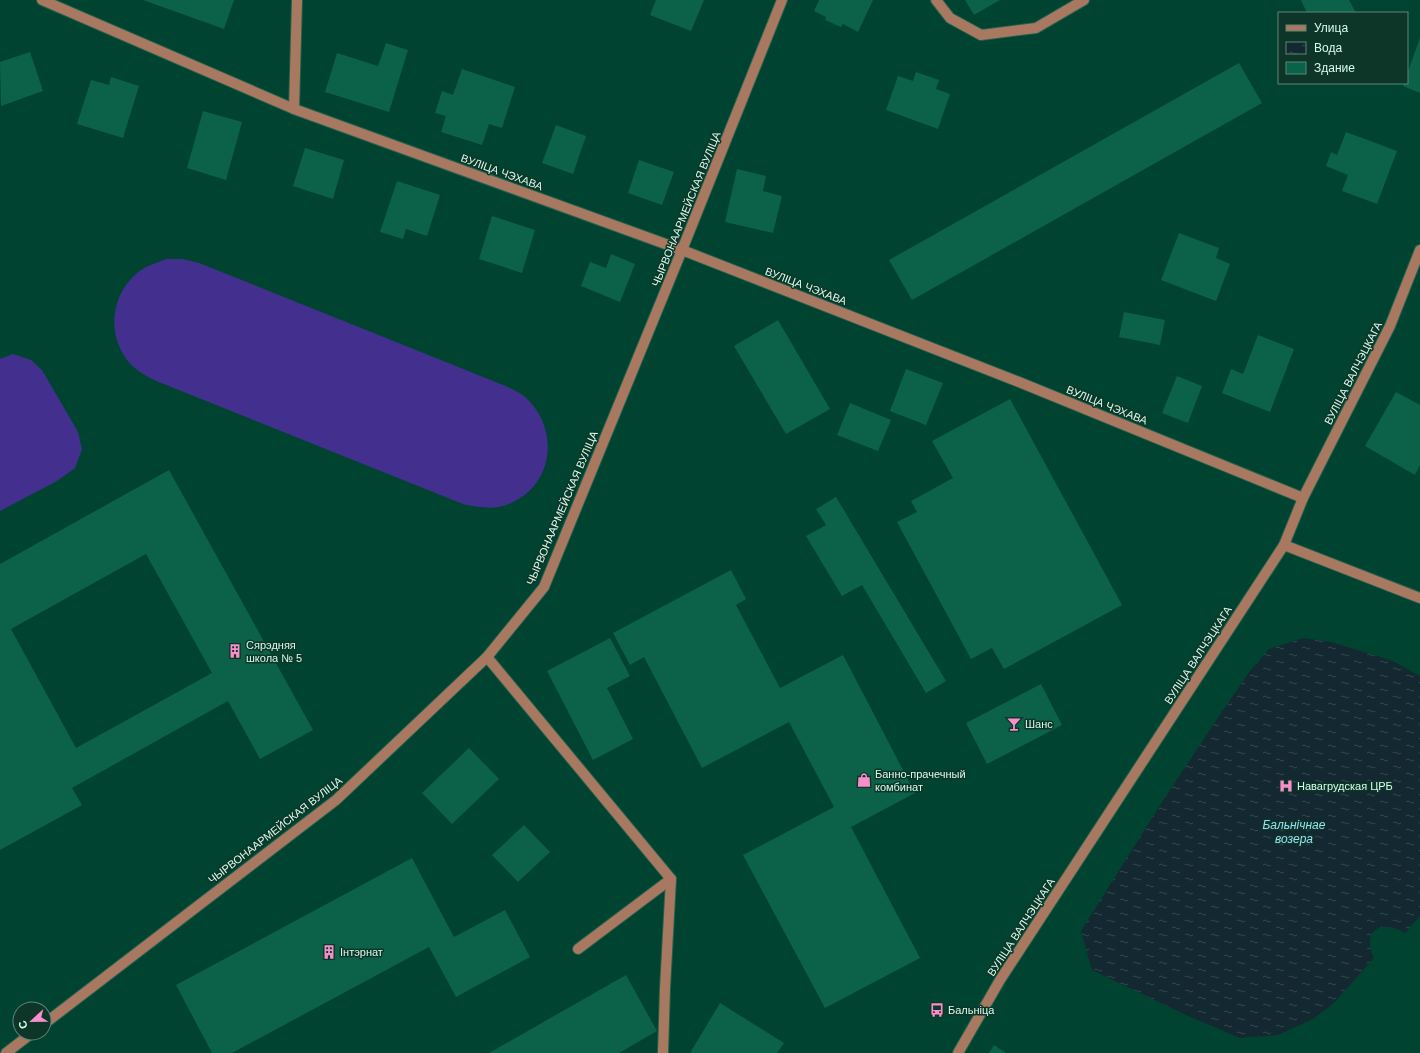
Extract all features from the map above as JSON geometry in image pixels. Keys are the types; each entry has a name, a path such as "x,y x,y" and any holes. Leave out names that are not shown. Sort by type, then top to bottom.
{"street":[{"name":"ВУЛІЦА ЧЭХАВА","path":"42,0 294,109 682,250 1019,382 1303,498"},
{"path":"294,109 297,0"},
{"name":"ЧЫРВОНААРМЕЙСКАЯ ВУЛІЦА","path":"52,1018 336,800 487,657 544,587 682,250 782,0"},
{"path":"936,0 950,18 981,35 1036,28 1084,0"},
{"name":"ВУЛІЦА ВАЛЧЭЦКАГА","path":"958,1053 1000,980 1284,545 1303,498 1390,326 1420,250"},
{"path":"1284,545 1420,598"},
{"path":"487,657 672,879 665,988 663,1053"},
{"path":"578,949 672,879"},
{"path":"6,1053 22,1041"}],"shaded area":[{"path":"166,259 183,259 199,263 520,393 535,408 543,423 547,438 548,453 544,468 537,482 526,494 511,503 500,507 488,508 463,504 154,380 143,374 127,360 116,338 114,327 117,304 121,293 139,271"},
{"path":"13,354 31,360 42,370 78,432 82,449 75,468 57,481 0,511 0,359"}],"water":[{"name":"Бальнічнае возера","path":"1303,638 1331,642 1393,661 1420,676 1420,916 1405,933 1388,927 1381,927 1376,930 1372,934 1370,941 1374,958 1333,1004 1313,1019 1278,1035 1240,1038 1186,1015 1092,970 1081,931 1164,799 1250,671 1269,649"}],"building":[{"path":"143,0 234,0 224,29"},
{"path":"656,0 704,0 691,31 650,15"},
{"path":"819,0 873,0 858,32 843,24 841,27 825,20 826,17 814,11"},
{"path":"965,0 1000,0 974,15"},
{"path":"1301,0 1349,0 1355,12 1307,12"},
{"path":"1420,38 1420,93 1403,86 1404,84 1408,84 1408,71"},
{"path":"386,43 408,50 389,112 325,92 337,53 378,66"},
{"path":"30,52 43,91 1,106 0,62"},
{"path":"1239,63 1262,103 912,300 889,260"},
{"path":"462,69 515,87 502,128 489,124 482,145 441,132 446,116 435,113 442,91 453,95"},
{"path":"916,72 939,80 936,89 950,94 938,129 886,110 898,76 913,81"},
{"path":"111,77 139,86 123,138 77,124 91,80 109,85"},
{"path":"203,111 242,122 226,180 187,168"},
{"path":"556,125 586,136 573,174 542,163"},
{"path":"1346,132 1397,151 1377,204 1342,191 1348,175 1326,166 1331,152 1337,155"},
{"path":"305,148 344,160 333,199 293,186"},
{"path":"639,160 674,172 662,205 628,193"},
{"path":"737,169 766,176 763,191 782,196 773,233 725,222"},
{"path":"397,181 440,195 427,236 406,229 403,239 380,232"},
{"path":"492,216 535,230 522,273 479,259"},
{"path":"1179,233 1219,248 1216,258 1230,264 1216,301 1161,280"},
{"path":"611,254 635,264 620,302 581,286 590,262 606,268"},
{"path":"1124,312 1165,320 1160,345 1119,337"},
{"path":"778,320 830,409 786,434 734,346"},
{"path":"1258,335 1294,349 1270,412 1222,393 1231,369 1243,374"},
{"path":"906,369 943,383 926,425 890,411"},
{"path":"1177,376 1202,386 1188,423 1162,413"},
{"path":"1396,392 1420,405 1420,465 1415,475 1365,446"},
{"path":"1010,399 1122,605 1004,669 992,648 971,659 897,522 917,512 911,501 953,478 932,441"},
{"path":"850,403 891,420 878,451 837,435"},
{"name":"Сярэдняя школа № 5","path":"169,470 313,730 260,759 228,701 72,788 82,805 0,850 0,564","holes":["146,554 212,673 76,748 11,629"]},
{"path":"836,497 946,681 926,693 862,585 842,596 806,536 826,525 816,509"},
{"name":"Банно-прачечный комбинат","path":"731,570 746,599 736,605 780,688 843,655 915,793 851,827 920,958 825,1008 743,855 834,807 789,722 702,768 644,657 630,665 613,633"},
{"path":"610,638 630,676 607,688 633,739 593,760 547,671"},
{"name":"Шанс","path":"1041,684 1062,725 987,764 966,723"},
{"path":"469,748 499,779 452,824 422,793"},
{"path":"524,825 550,852 518,882 492,855"},
{"name":"Інтэрнат","path":"412,858 454,937 505,910 530,957 456,997 429,947 232,1053 212,1053 176,985"},
{"path":"626,975 657,1031 619,1053 489,1053"},
{"path":"720,1003 784,1043 777,1053 690,1053"},
{"path":"994,1045 1006,1053 989,1053"}],"place":[{"name":"Сярэдняя школа № 5","path":"235,651"},
{"name":"Шанс","path":"1014,724"},
{"name":"Банно-прачечный комбинат","path":"864,780"},
{"name":"Навагрудская ЦРБ","path":"1286,786"},
{"name":"Інтэрнат","path":"329,952"},
{"name":"Бальніца","path":"937,1010"}]}
